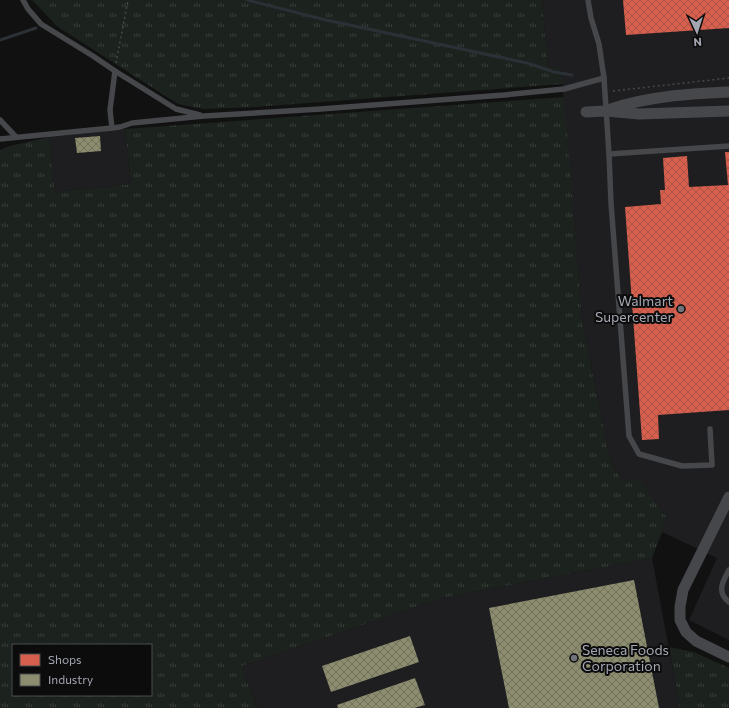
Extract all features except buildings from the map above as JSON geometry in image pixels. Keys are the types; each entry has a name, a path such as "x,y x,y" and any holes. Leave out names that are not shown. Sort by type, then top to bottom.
{"street":[{"path":"606,111 638,101 729,92"},
{"path":"586,112 606,111 639,114 729,111"},
{"path":"729,497 683,590 680,607 680,620 686,632 696,641 729,657"}],"lane":[{"path":"23,0 41,24 176,109 204,116"},
{"path":"588,0 591,18 599,44 604,78 611,203 629,436 639,454 682,466 712,465 710,429"},
{"path":"112,128 110,110 115,71"},
{"path":"0,139 112,128 132,123 204,116 321,109 526,93 564,89 604,78"},
{"path":"0,120 16,137"},
{"path":"609,154 729,146"},
{"path":"729,570 722,585 722,593 729,602"}],"path":[{"path":"115,71 128,0"},
{"path":"605,92 729,78"}],"shaded area":[{"path":"542,0 729,0 729,640 689,620 717,558 662,532 667,518 639,481 622,481 610,461 582,320 561,68 548,69"},
{"path":"125,129 131,184 55,192 49,137"},
{"path":"652,558 680,708 257,708 242,666 442,598"}],"green space":[{"path":"32,0 542,0 548,68 561,68 563,84 254,107 204,109 178,104 58,27"},
{"path":"564,97 582,320 610,461 622,481 639,480 667,518 652,558 442,598 242,666 257,708 0,708 0,150 10,146 49,137 55,192 131,184 125,129"},
{"path":"669,647 694,652 729,668 729,708 680,708"}],"waterway":[{"path":"247,0 326,20 527,63 554,72 572,75"},
{"path":"0,40 36,28"}],"place":[{"name":"Walmart Supercenter","path":"681,309"},
{"name":"Seneca Foods Corporation","path":"574,658"}]}
